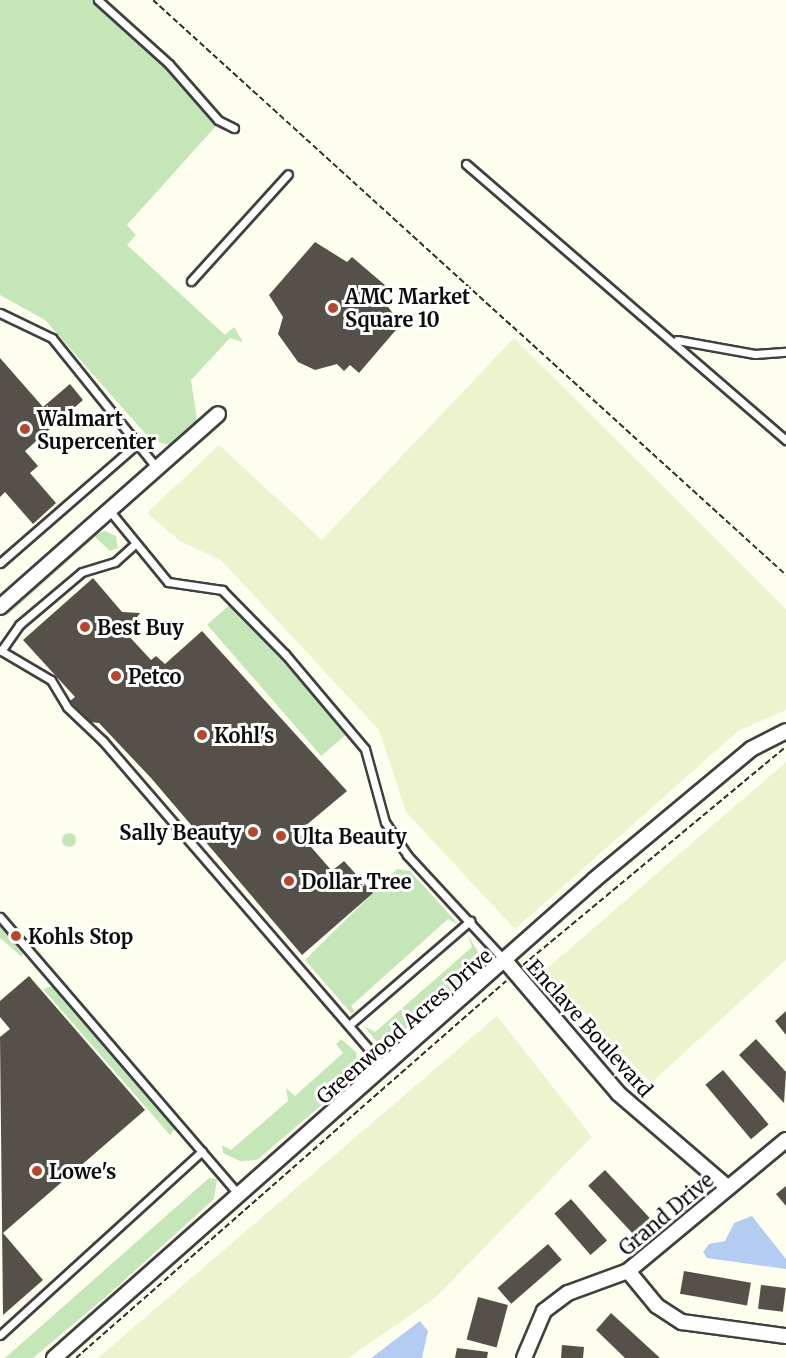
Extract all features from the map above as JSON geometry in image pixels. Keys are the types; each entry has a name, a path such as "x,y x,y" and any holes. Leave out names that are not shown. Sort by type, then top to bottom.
{"street":[{"path":"0,607 218,414"},
{"name":"Greenwood Acres Drive","path":"54,1358 507,963 594,880 751,749 786,731"},
{"name":"Enclave Boulevard","path":"507,963 619,1094 727,1188"},
{"name":"Grand Drive","path":"524,1358 544,1311 568,1293 628,1271 786,1140"},
{"path":"628,1271 657,1306 682,1322 786,1336"}],"lane":[{"path":"99,0 169,64 218,120 234,128"},
{"path":"466,164 677,340 786,440"},
{"path":"191,281 288,174"},
{"path":"0,313 52,338 157,468"},
{"path":"677,340 755,354 786,352"},
{"path":"0,563 137,444"},
{"path":"109,510 134,545 168,582 222,590 285,654 365,749 385,822 407,855 507,963"},
{"path":"134,545 115,562 82,572 19,625 1,651 51,680 67,707 103,741 385,1068"},
{"path":"0,917 239,1195"},
{"path":"349,1025 470,921"},
{"path":"0,1335 202,1151"}],"path":[{"path":"153,0 786,575"},
{"path":"532,958 757,765 786,746"},
{"path":"76,1358 496,989"}],"green space":[{"path":"0,0 93,0 157,56 226,131 215,127 127,225 136,235 127,245 225,335 234,327 243,342 230,338 191,380 197,420 169,445 151,440 45,320 0,295"},
{"path":"514,338 786,609 786,710 738,731 515,929 406,812 379,730 222,561 180,541 147,513 219,445 322,540"},
{"path":"105,531 116,536 118,548 110,551 95,537 0,622 51,571 95,534"},
{"path":"232,603 346,734 321,756 207,625"},
{"path":"786,762 786,960 651,1083 544,971"},
{"path":"69,833 74,835 76,840 74,845 69,847 64,845 62,840 64,835"},
{"path":"397,869 410,871 459,925 448,919 351,1006 355,1012 351,1013 305,960"},
{"path":"0,926 23,953 22,957 0,938"},
{"path":"468,935 481,957 477,970 394,1043 376,1041 364,1026 375,1032 472,947"},
{"path":"53,986 170,1120 175,1129 170,1135 43,989"},
{"path":"497,1016 592,1137 435,1298 348,1358 98,1358"},
{"path":"341,1039 356,1052 359,1073 257,1160 240,1161 223,1153 222,1145 231,1150 288,1101 286,1088 295,1096 343,1053 336,1044"},
{"path":"209,1178 217,1179 214,1199 109,1294 33,1358 5,1358"}],"water":[{"path":"752,1216 786,1259 786,1269 707,1258 703,1252 709,1244 725,1241 734,1223"},
{"path":"420,1321 428,1331 422,1358 371,1358"}],"building":[{"name":"AMC Market Square 10","path":"315,242 347,262 352,257 386,286 379,295 401,324 359,373 350,365 344,371 337,364 315,370 298,362 278,334 283,317 269,295"},
{"name":"Walmart Supercenter","path":"0,358 43,407 70,384 83,400 25,451 38,466 30,473 56,503 33,524 5,492 0,497"},
{"path":"93,578 122,612 140,613 126,633 151,660 156,656 165,664 202,631 347,791 298,832 332,871 344,861 373,893 302,955 151,778 99,723 90,722 70,701 75,697 23,640"},
{"name":"Lowe's","path":"29,976 145,1110 3,1233 43,1280 3,1315 0,1037 10,1029 0,1017 0,1001"},
{"path":"786,1011 786,1035 775,1021"},
{"path":"756,1039 786,1072 784,1103 739,1055"},
{"path":"723,1070 769,1124 751,1139 705,1085"},
{"path":"605,1170 650,1218 633,1234 588,1186"},
{"path":"786,1186 786,1206 776,1194"},
{"path":"571,1199 607,1241 590,1255 554,1213"},
{"path":"548,1244 562,1260 511,1304 497,1288"},
{"path":"684,1271 751,1283 747,1305 680,1294"},
{"path":"761,1285 786,1288 783,1312 758,1309"},
{"path":"478,1297 508,1305 497,1348 467,1340"},
{"path":"611,1313 660,1358 625,1358 596,1330"},
{"path":"562,1345 584,1347 583,1358 561,1358"},
{"path":"457,1348 488,1352 487,1358 455,1358"}],"place":[{"name":"AMC Market Square 10","path":"333,308"},
{"name":"Walmart Supercenter","path":"25,429"},
{"name":"Best Buy","path":"85,627"},
{"name":"Petco","path":"116,676"},
{"name":"Kohl's","path":"202,735"},
{"name":"Sally Beauty","path":"253,832"},
{"name":"Ulta Beauty","path":"281,836"},
{"name":"Dollar Tree","path":"289,881"},
{"name":"Kohls Stop","path":"16,936"},
{"name":"Lowe's","path":"37,1171"}]}
